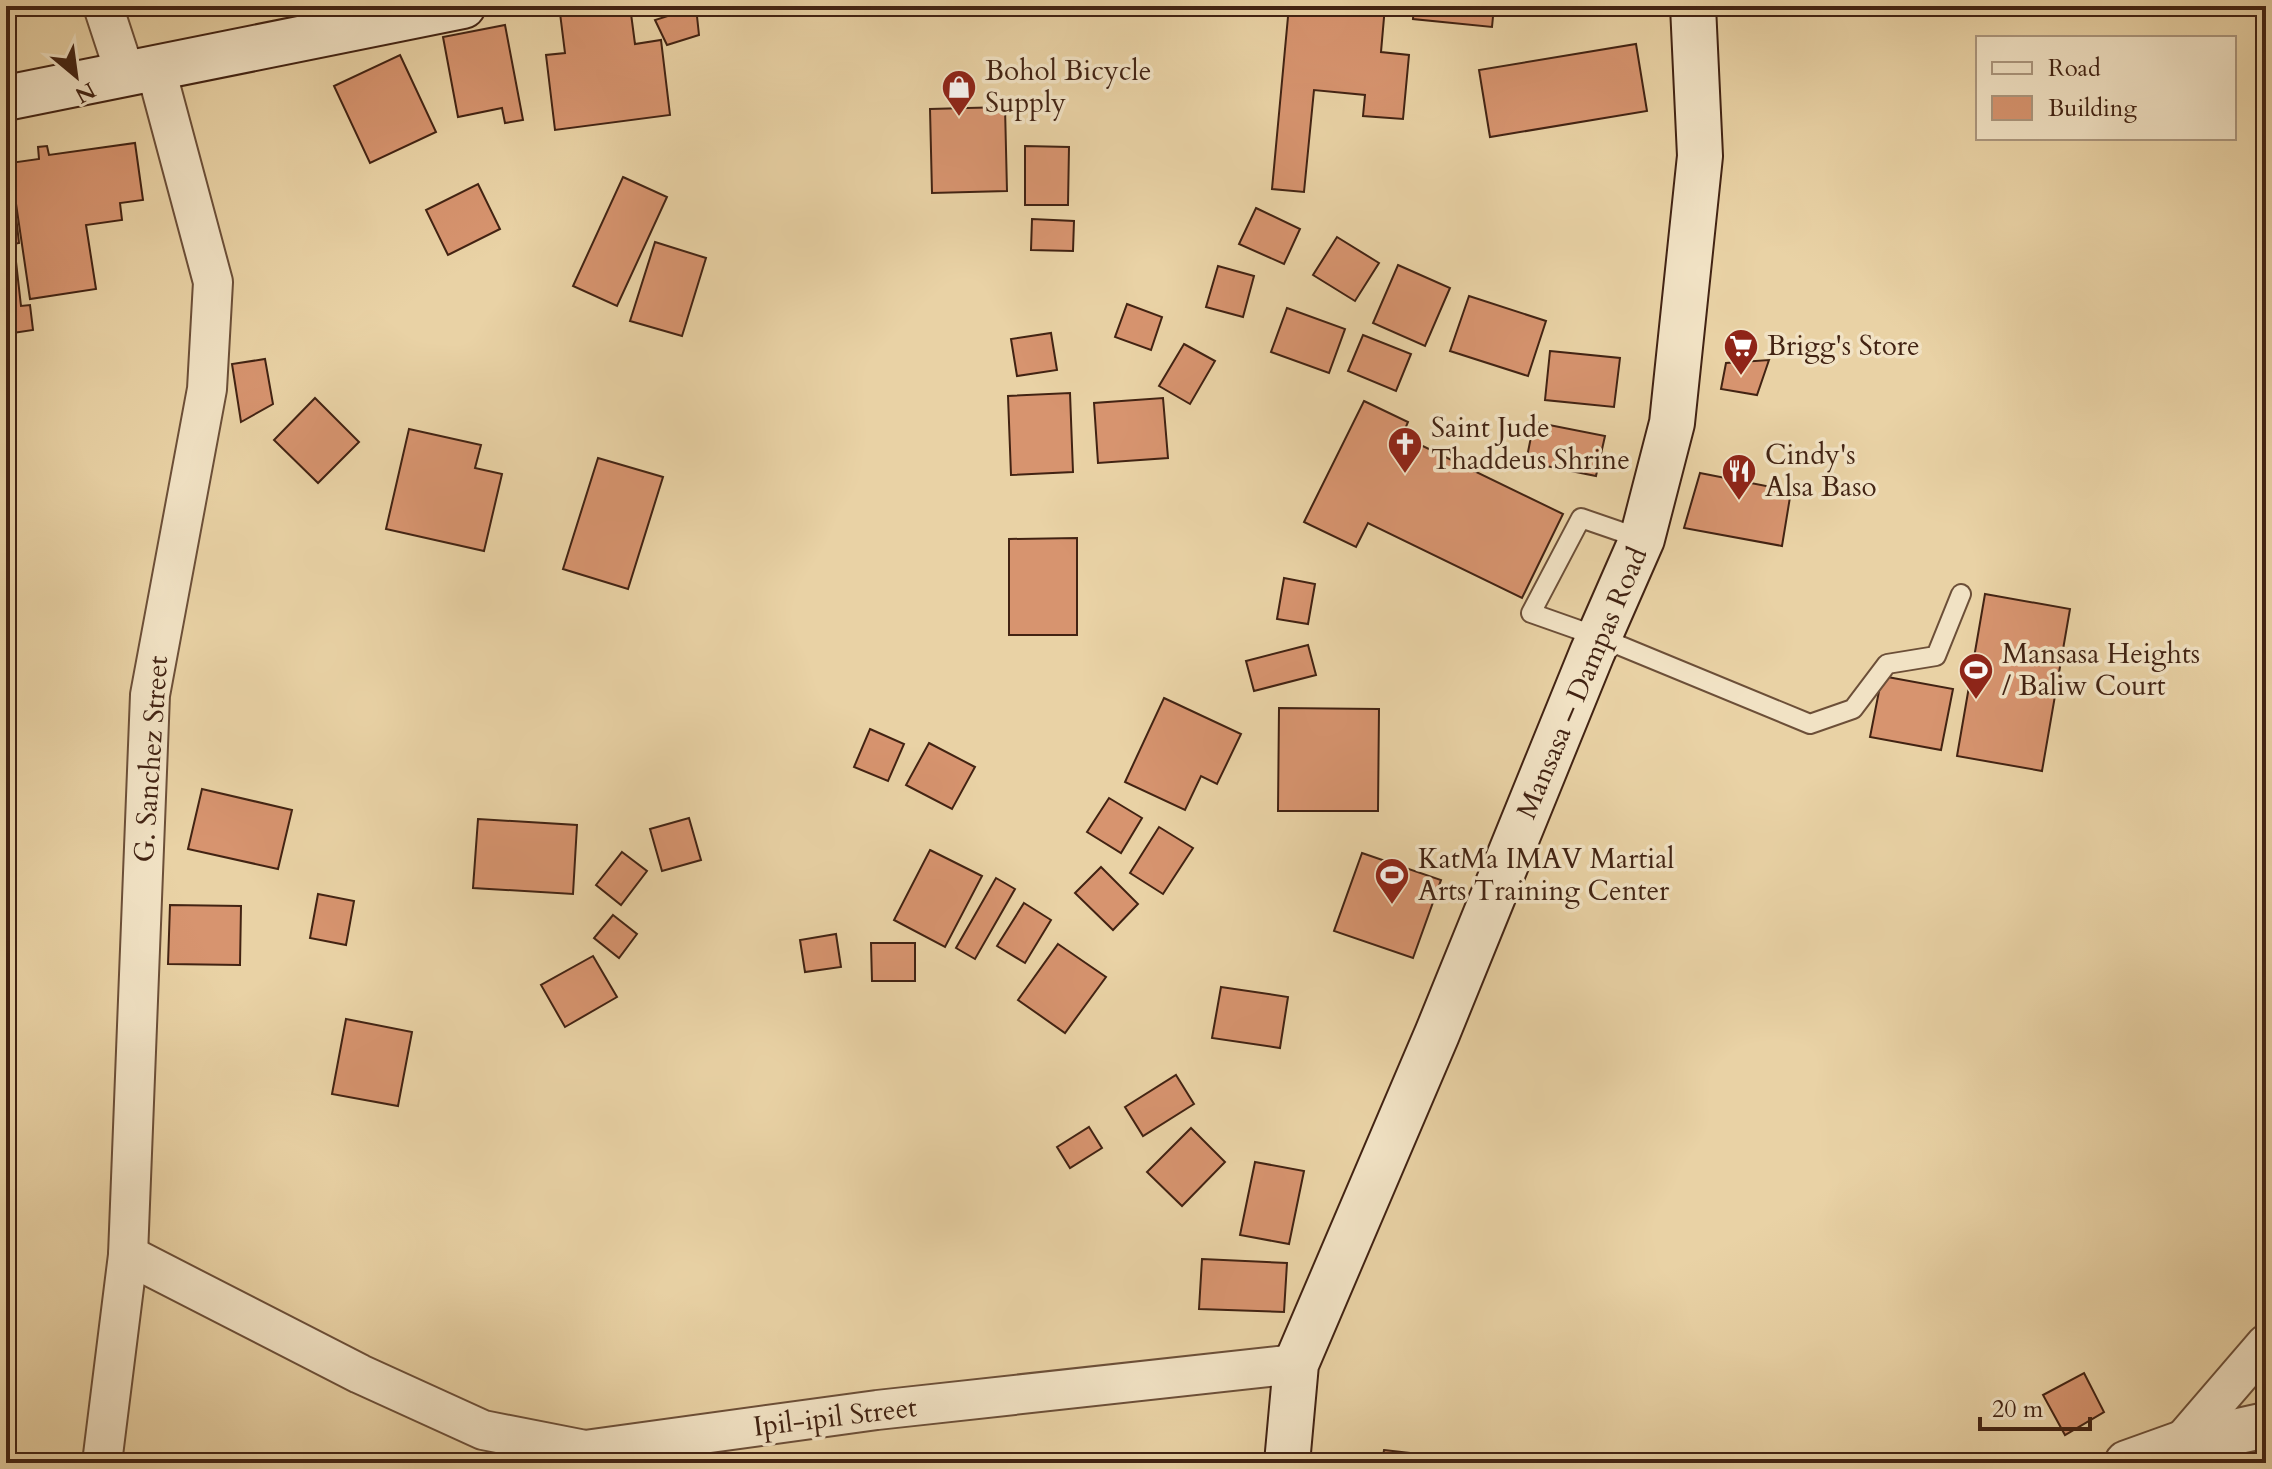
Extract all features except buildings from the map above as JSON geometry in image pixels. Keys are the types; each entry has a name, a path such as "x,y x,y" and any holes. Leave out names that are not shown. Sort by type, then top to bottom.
{"main road":[{"path":"6,98 463,6"},
{"name":"Mansasa – Dampas Road","path":"1287,1463 1296,1364 1642,539 1672,423 1700,156 1693,6"},
{"path":"2127,1463 2180,1444 2266,1425"}],"street":[{"name":"G. Sanchez Street","path":"102,1463 128,1255 150,695 207,389 213,282 140,69 103,6"},
{"name":"Ipil-ipil Street","path":"128,1255 360,1374 483,1430 585,1450 877,1410 1296,1364"},
{"path":"2180,1444 2266,1344"}],"lane":[{"path":"1642,539 1581,518 1531,613 1599,637 1810,724 1853,709 1887,664 1936,656 1961,594"}],"place":[{"name":"Bohol Bicycle Supply","path":"959,118"},
{"name":"Brigg's Store","path":"1741,377"},
{"name":"Saint Jude Thaddeus Shrine","path":"1405,475"},
{"name":"Cindy's Alsa Baso","path":"1739,502"},
{"name":"Mansasa Heights / Baliw Court","path":"1976,701"},
{"name":"KatMa IMAV Martial Arts Training Center","path":"1392,906"}]}
